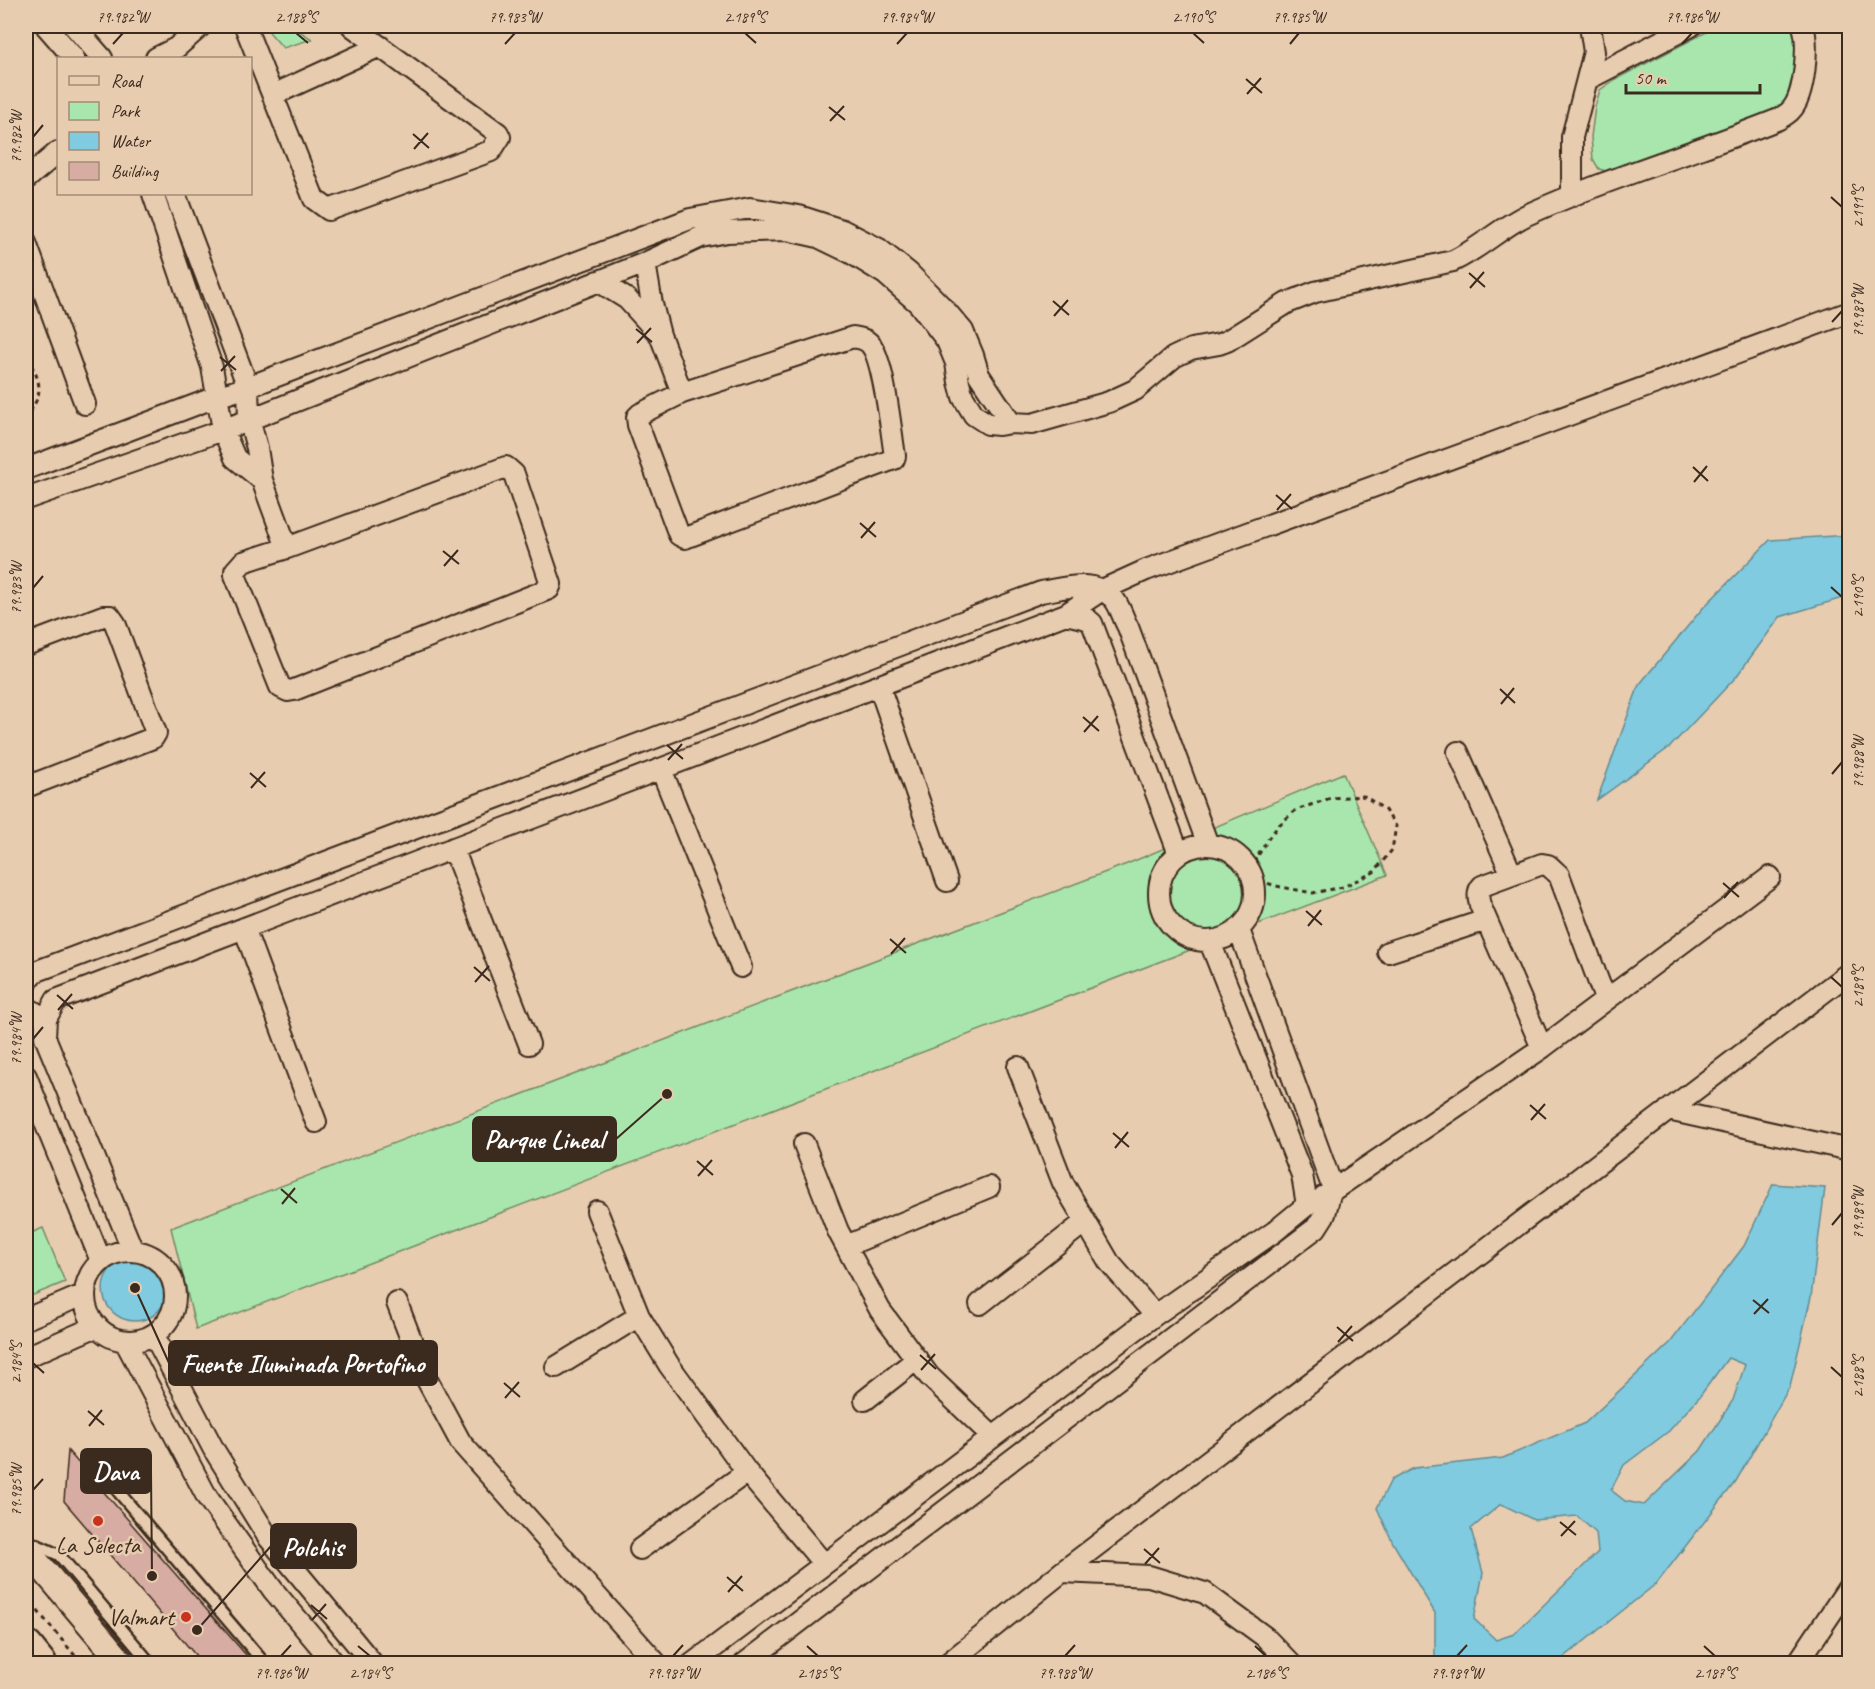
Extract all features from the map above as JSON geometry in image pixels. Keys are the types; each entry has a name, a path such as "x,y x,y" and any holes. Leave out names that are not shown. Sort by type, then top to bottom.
{"highway":[{"path":"26,1648 39,1664"}],"street":[{"path":"46,26 73,57"},
{"path":"74,26 101,57"},
{"path":"173,53 201,26"},
{"path":"245,26 314,199 330,210 491,151 500,137 498,134 352,26"},
{"path":"1572,196 1572,137 1594,52 1590,26"},
{"path":"1588,79 1691,26"},
{"path":"26,499 223,430 645,263 701,237 727,232 788,230 818,237 851,253 885,274 918,303 947,341 956,363 963,397 974,415 988,424 1032,424 1109,402 1135,390 1174,357 1191,349 1227,341 1287,303 1315,292 1453,261 1468,254 1527,214 1779,119 1791,111 1799,94 1804,71 1805,33 1803,26"},
{"path":"273,95 380,46"},
{"path":"26,179 57,153"},
{"path":"153,195 213,367 216,398 223,430 235,458 262,480"},
{"path":"175,195 248,387 249,419 258,448 262,480 287,549"},
{"path":"26,469 690,219 750,208 799,216 842,231 879,249 909,273 946,310 965,334 979,375 1011,423"},
{"path":"690,219 701,237"},
{"path":"26,243 85,404"},
{"path":"645,263 660,335 682,393"},
{"path":"598,281 627,299 660,335"},
{"path":"514,286 522,310"},
{"path":"133,1251 45,1037 46,1020 56,1000 1066,614 1102,590 1157,566 1850,312"},
{"path":"951,350 965,334"},
{"path":"853,337 859,338 870,344 879,360 895,457 893,460 685,538 679,535 637,421 640,414 682,393 853,337"},
{"path":"963,397 986,387"},
{"path":"506,467 514,474 552,584 549,589 288,691 282,689 278,684 235,575 243,562 287,549 506,467"},
{"path":"26,985 32,973 1041,592 1083,585 1102,590 1114,598 1128,627 1208,845"},
{"path":"1066,614 1087,619 1092,623 1179,854"},
{"path":"26,645 103,616 110,616 115,623 156,733 153,738 26,787"},
{"path":"879,686 947,881"},
{"path":"1458,752 1512,875"},
{"path":"661,769 741,967"},
{"path":"548,778 558,808"},
{"path":"1208,845 1224,848 1238,857 1250,874 1254,885 1255,902 1249,917 1239,930 1226,938 1210,942 1195,940 1169,923 1161,909 1158,894 1161,878 1168,864 1179,854 1193,847 1208,845"},
{"path":"453,848 529,1044"},
{"path":"1542,1048 1486,920 1478,898 1480,888 1542,864 1553,869 1559,875 1605,999"},
{"path":"692,1664 1155,1315 1274,1232 1307,1205 1331,1193 1542,1048 1770,877"},
{"path":"1388,952 1486,920"},
{"path":"244,928 316,1122"},
{"path":"744,1664 1316,1228 1325,1214 1332,1186 1239,930"},
{"path":"1210,942 1302,1175 1307,1205"},
{"path":"947,1664 1062,1572 1850,972"},
{"path":"26,1007 46,1020"},
{"path":"1018,1067 1063,1183 1109,1262 1155,1315"},
{"path":"26,1076 101,1262"},
{"path":"1668,1110 1850,1149"},
{"path":"804,1144 838,1231 880,1310 929,1376 993,1437"},
{"path":"846,1246 989,1187"},
{"path":"597,1211 639,1316 669,1365 747,1472 824,1564"},
{"path":"980,1304 1085,1222"},
{"path":"133,1251 147,1254 159,1261 168,1272 174,1286 176,1300 165,1326 154,1335 140,1340 124,1341 105,1333 97,1326 90,1317 85,1294 93,1271 101,1262 111,1255 133,1251"},
{"path":"26,1319 85,1294"},
{"path":"397,1303 426,1378 461,1443 657,1664"},
{"path":"556,1367 639,1316"},
{"path":"26,1354 97,1326"},
{"path":"154,1335 214,1450 268,1537 372,1664"},
{"path":"124,1341 207,1497 273,1590 330,1658 348,1634"},
{"path":"865,1400 917,1359"},
{"path":"640,1548 747,1472"},
{"path":"907,1502 926,1526"},
{"path":"26,1549 123,1664"},
{"path":"1062,1572 1149,1576 1205,1593 1265,1637 1291,1664"},
{"path":"1797,1664 1850,1586"}],"lane":[{"path":"99,1469 265,1664"},
{"path":"26,1540 59,1555 151,1664"}],"path":[{"path":"26,358 39,383 38,396 26,420"},
{"path":"1364,796 1384,809 1396,826 1392,849 1374,872 1343,887 1313,893 1276,886 1250,874 1270,836 1296,810 1331,798 1364,796"},
{"path":"26,1597 82,1664"}],"green space":[{"path":"264,26 291,26 312,39 283,48"},
{"path":"1718,26 1797,26 1801,38 1793,91 1785,106 1609,172 1599,169 1593,159 1591,137 1600,90 1616,79"},
{"path":"1343,773 1387,875 196,1329 171,1228 1127,864"},
{"path":"43,1228 65,1282 26,1298 26,1235"}],"water":[{"path":"1849,535 1849,596 1780,617 1736,677 1670,747 1597,800 1639,685 1702,609 1770,540"},
{"path":"1773,1184 1825,1188 1811,1297 1790,1386 1736,1481 1657,1583 1557,1663 1433,1663 1435,1659 1435,1613 1393,1543 1377,1508 1391,1480 1414,1468 1503,1458 1585,1423 1670,1343 1744,1246","holes":["1728,1358 1745,1365 1733,1400 1700,1451 1644,1505 1625,1501 1611,1490 1624,1465 1669,1431 1700,1396","1501,1504 1534,1520 1577,1516 1596,1533 1598,1552 1514,1634 1496,1640 1474,1619 1483,1573 1471,1529"]},
{"path":"135,1257 147,1259 158,1266 165,1277 167,1289 165,1301 158,1312 147,1319 135,1321 123,1319 112,1312 105,1301 103,1289 105,1277 112,1266 123,1259"}],"building":[{"path":"68,1451 254,1664 203,1664 64,1501"}],"place":[{"name":"Parque Lineal","path":"667,1094"},
{"name":"Fuente Iluminada Portofino","path":"135,1288"},
{"name":"La Selecta","path":"98,1521"},
{"name":"Dava","path":"152,1576"},
{"name":"Valmart","path":"186,1617"},
{"name":"Polchis","path":"197,1630"}]}
